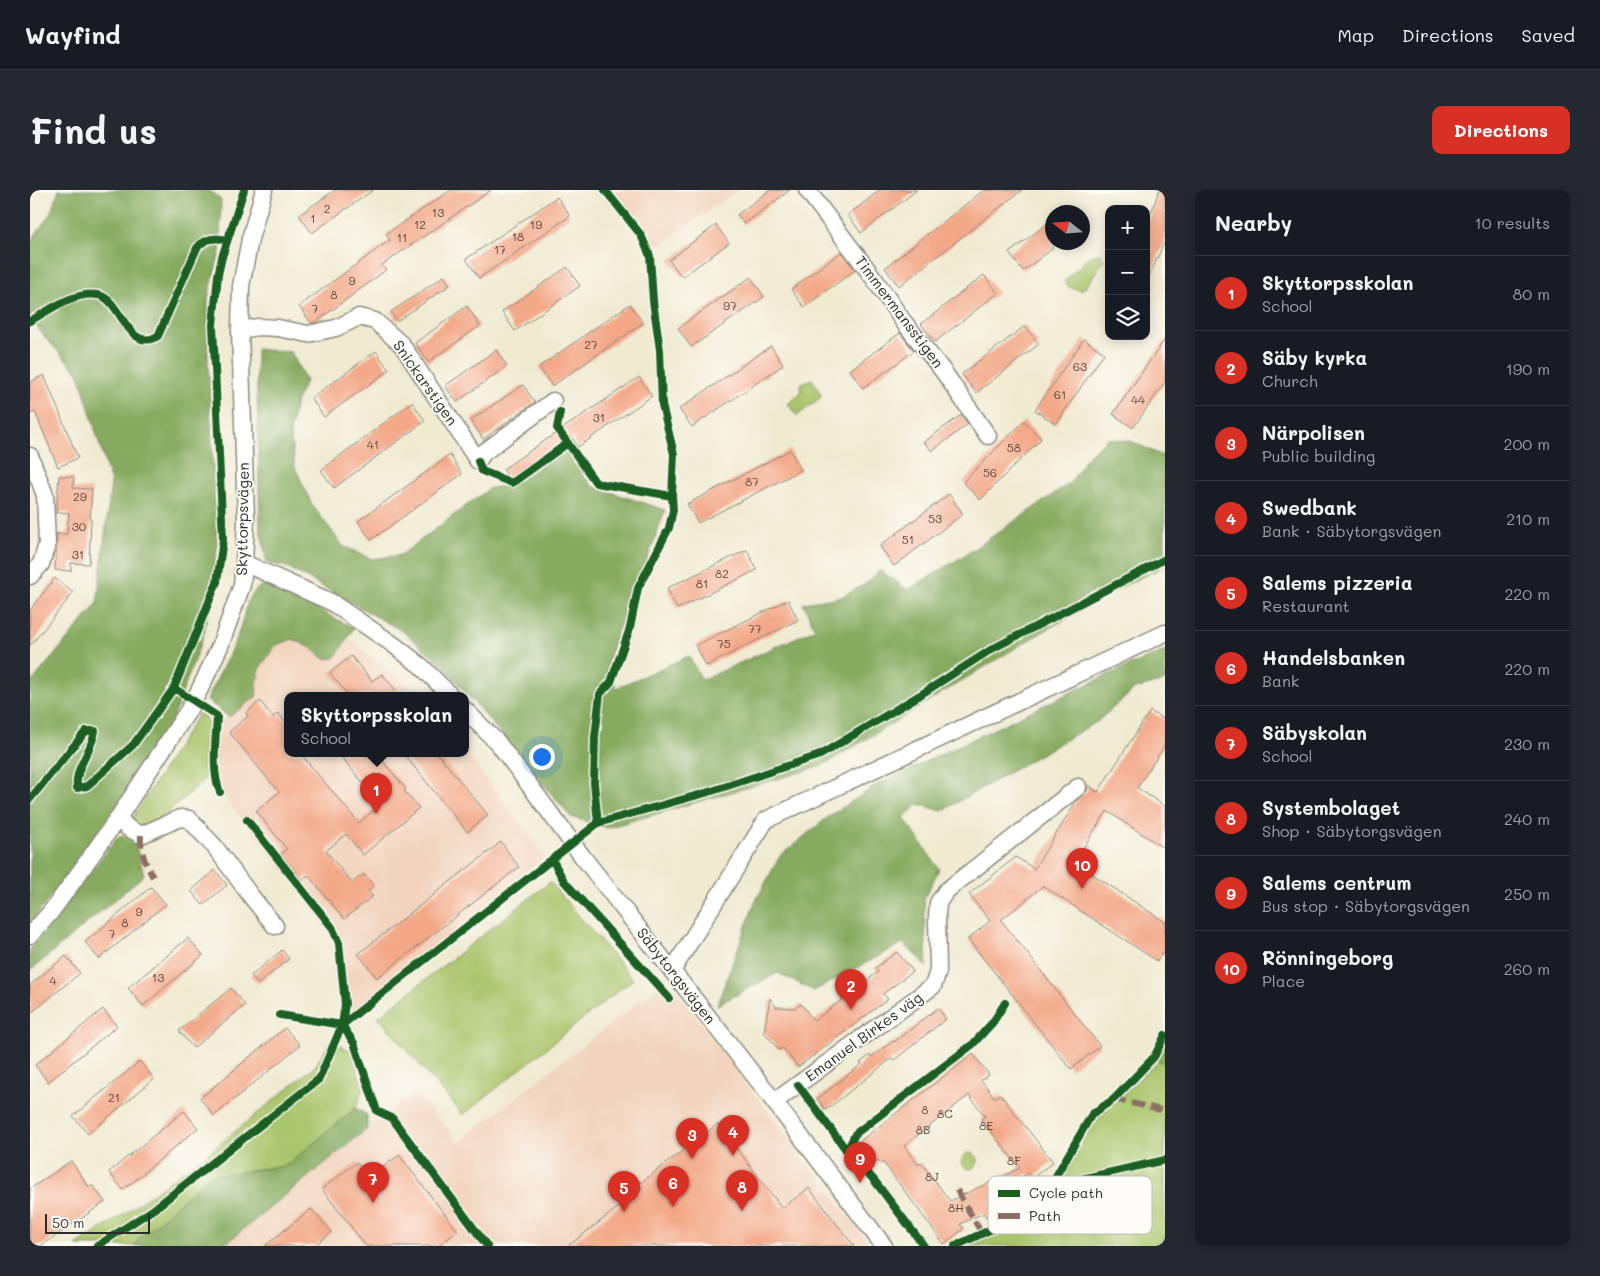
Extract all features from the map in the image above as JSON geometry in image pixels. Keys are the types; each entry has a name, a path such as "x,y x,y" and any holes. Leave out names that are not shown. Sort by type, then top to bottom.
{"street":[{"name":"Skyttorpsvägen","path":"30,935 50,913 118,818 188,711 220,646 242,585 246,509 240,330 241,286 250,239 264,190"},
{"name":"Timmermansstigen","path":"807,190 873,277 903,321 943,371 988,436"},
{"name":"Snickarstigen","path":"240,330 258,327 278,328 308,334 336,328 358,318 374,321 402,345 478,461 482,453 552,401"},
{"path":"30,456 45,495 47,544 41,564 30,576"},
{"path":"244,563 331,602 394,645 421,666 447,692"},
{"path":"672,971 766,820 1165,633"},
{"name":"Säbytorgsvägen","path":"469,714 498,743 582,856 884,1246"},
{"name":"Emanuel Birkes väg","path":"774,1102 933,986 938,971 936,916 938,903 946,891 1078,787"},
{"path":"118,818 128,828 141,835 180,818 189,819 215,847 275,926"}],"shaded area":[{"path":"612,190 738,190 655,248 650,236"},
{"path":"348,637 415,692 284,692 284,757 469,756 546,856 368,1004 342,1013 335,942 301,891 207,777 210,723 229,717 255,697 259,669 276,645 292,639 313,649 326,659 335,657"},
{"path":"667,980 871,1246 223,1246 415,1091 459,1142"}],"green space":[{"path":"59,190 209,190 221,200 220,252 208,298 208,362 217,549 204,634 172,720 135,781 30,922 30,684 97,604 111,483 79,374 42,334 30,316 30,242 50,214"},
{"path":"1100,254 1104,260 1086,287 1081,290 1069,287 1064,281 1091,255"},
{"path":"256,349 291,352 306,381 296,401 290,433 295,467 312,505 343,546 372,559 401,555 490,488 513,485 565,448 592,486 665,510 645,566 616,635 608,663 616,688 689,656 702,680 815,629 803,603 842,597 867,583 880,570 908,590 973,550 1071,482 1087,457 1108,438 1133,442 1165,457 1165,566 1119,588 1022,644 822,766 607,828 571,817 469,696 469,692 466,692 442,664 404,632 287,567 267,563 260,528"},
{"path":"812,379 821,397 797,416 788,404 801,392 800,384"},
{"path":"260,586 273,587 354,628 335,658 325,659 313,649 293,639 276,645 259,669 256,697 229,717 207,700 237,638 249,598"},
{"path":"1165,651 1165,681 1135,689 1098,721 942,811 918,804 904,818 939,869 924,899 927,967 903,943 814,991 778,973 717,1005 755,902 780,856 828,817 877,785 1111,673"},
{"path":"199,713 210,723 207,777 155,824 136,827 132,819"},
{"path":"124,835 135,842 144,875 30,971 30,950 117,838"},
{"path":"550,882 633,979 463,1115 378,1017"},
{"path":"1165,1035 1165,1065 1154,1057"},
{"path":"331,1041 351,1051 363,1088 356,1108 286,1166 249,1170 140,1238 134,1246 76,1246 127,1212 215,1148 315,1066"},
{"path":"1158,1060 1165,1065 1165,1239 1151,1246 968,1246 996,1234 1152,1234 1152,1176 1062,1176 1094,1123"},
{"path":"356,1108 367,1115 367,1129 223,1246 134,1246 140,1238 209,1176 286,1166"},
{"path":"970,1153 978,1161 970,1169 962,1161"}],"building":[{"path":"335,190 373,190 312,233 299,215"},
{"path":"451,190 491,190 382,265 386,270 316,322 311,323 299,306 390,240 386,234"},
{"path":"770,190 790,190 744,224 737,215"},
{"path":"880,190 917,190 861,233 848,215"},
{"path":"984,190 1022,190 899,286 885,268"},
{"path":"1159,190 1165,190 1165,241 1150,274 1150,214"},
{"path":"557,197 570,216 479,278 466,259"},
{"path":"716,225 729,243 682,277 669,260"},
{"path":"1045,225 1045,250 1051,250 1023,271 1009,253"},
{"path":"841,252 855,270 804,307 791,289"},
{"path":"567,267 580,286 515,331 502,312"},
{"path":"984,275 998,293 935,342 921,324"},
{"path":"444,276 450,285 397,321 391,312"},
{"path":"751,277 764,297 691,347 678,328"},
{"path":"630,304 643,323 552,386 539,367"},
{"path":"467,306 480,326 428,362 415,343"},
{"path":"1025,326 1039,344 976,393 962,374"},
{"path":"900,333 914,351 863,388 850,370"},
{"path":"1084,339 1104,353 1056,424 1035,410"},
{"path":"1165,339 1165,382 1133,428 1113,414"},
{"path":"771,346 783,365 692,427 679,409"},
{"path":"496,350 507,366 457,402 445,386"},
{"path":"376,351 389,370 324,417 311,398"},
{"path":"44,375 78,458 58,467 35,412 30,414 30,382"},
{"path":"639,377 652,396 578,447 571,436 509,478 503,469"},
{"path":"523,385 535,402 483,439 471,420"},
{"path":"412,402 425,421 334,488 321,470"},
{"path":"961,415 968,424 932,451 924,442"},
{"path":"1024,421 1041,439 980,500 963,482"},
{"path":"790,450 801,470 698,523 687,504"},
{"path":"450,455 462,474 371,540 358,521"},
{"path":"59,476 74,477 73,488 92,489 89,564 71,563 71,571 55,570 57,534 67,534 69,513 59,512 56,515"},
{"path":"949,494 963,514 894,566 880,546"},
{"path":"747,550 757,570 677,609 667,588"},
{"path":"55,578 73,593 30,646 30,610"},
{"path":"788,600 798,620 706,666 696,645"},
{"path":"351,656 372,681 382,674 397,692 346,692 330,673"},
{"path":"260,701 273,717 278,713 284,720 284,757 303,757 359,823 381,804 341,757 379,757 419,808 363,855 346,834 326,851 352,883 364,874 374,886 368,891 373,896 344,919 308,875 302,880 281,854 287,849 256,811 279,792 229,732 248,716 246,713"},
{"path":"1150,711 1165,720 1165,745 1137,788 1165,806 1165,849 1107,811 1074,862 1165,922 1165,950 1157,961 1043,886 1001,920 1100,1046 1071,1069 968,939 990,921 969,894 1016,857 1034,869 1078,799 1087,791 1088,785 1098,792"},
{"path":"406,757 440,757 488,815 467,832"},
{"path":"501,842 519,867 377,978 358,954"},
{"path":"215,870 227,885 203,905 191,891"},
{"path":"151,887 166,904 99,959 85,942"},
{"path":"188,938 203,955 143,1006 128,988"},
{"path":"282,950 289,959 258,984 251,976"},
{"path":"897,952 913,971 883,994 888,999 798,1067 783,1048 779,1050 764,1032 770,998 776,1007 795,1008 801,1004 814,1021 878,972 875,968"},
{"path":"66,956 80,973 30,1014 30,985"},
{"path":"231,988 245,1005 193,1048 179,1031"},
{"path":"938,1008 946,1019 894,1060 892,1058 826,1110 817,1099 862,1064 860,1063 870,1055 871,1057 894,1042"},
{"path":"103,1009 117,1026 48,1082 35,1065"},
{"path":"285,1028 300,1045 214,1116 200,1098"},
{"path":"973,1054 989,1075 981,1080 995,1098 1000,1094 1053,1162 1035,1176 1030,1176 1028,1173 1024,1176 1003,1176 1020,1168 981,1119 985,1116 969,1095 904,1146 918,1165 921,1162 950,1201 988,1183 988,1216 986,1217 984,1213 960,1224 964,1229 944,1244 883,1162 881,1163 878,1160 871,1166 855,1145"},
{"path":"140,1061 154,1079 88,1134 73,1116"},
{"path":"184,1111 198,1128 123,1190 109,1172"},
{"path":"718,1124 782,1208 809,1188 854,1246 568,1246 642,1189 639,1184"},
{"path":"399,1155 458,1231 438,1246 366,1246 322,1189 357,1162 369,1178"},
{"path":"71,1161 88,1186 93,1186 105,1202 41,1246 30,1246 30,1189"},
{"path":"311,1209 332,1232 314,1246 265,1246"}],"marked path":[{"path":"141,835 141,847 153,877"},
{"path":"1114,1099 1165,1111"},
{"path":"957,1190 982,1234"}],"cycle path":[{"path":"30,799 86,731 95,731 78,773 77,788 87,786 133,745 174,688 217,582 223,539 213,325 218,275 222,257 244,190"},
{"path":"598,823 594,783 595,737 600,694 611,682 630,628 638,588 669,528 673,510 674,454 662,405 660,350 653,301 650,256 641,235 605,190"},
{"path":"30,321 71,299 80,296 98,295 106,299 113,306 125,324 139,338 148,340 158,336 197,248 203,242 210,239 227,240"},
{"path":"560,412 557,428 596,483 672,496"},
{"path":"478,461 482,471 512,483 568,443"},
{"path":"97,1246 154,1209 319,1079 342,1025 598,823 709,792 820,755 992,649 1165,559"},
{"path":"174,688 217,716 215,765 220,792"},
{"path":"247,820 332,927 339,943 345,1004 342,1025 354,1043 377,1111 392,1118 487,1246"},
{"path":"552,859 564,881 669,998"},
{"path":"847,1151 855,1134 973,1044 993,1022 1005,1003"},
{"path":"280,1015 342,1025"},
{"path":"1056,1176 1092,1114 1114,1099 1154,1057 1165,1035"},
{"path":"798,1085 847,1151 874,1180 924,1246"},
{"path":"1094,1176 1165,1160"},
{"path":"955,1246 988,1231"}],"place":[{"name":"Skyttorpsskolan","path":"376,814"},
{"name":"Rönningeborg","path":"1082,889"},
{"name":"Säby kyrka","path":"851,1010"},
{"name":"Swedbank","path":"733,1156"},
{"name":"Närpolisen","path":"692,1159"},
{"name":"Salems centrum","path":"860,1183"},
{"name":"Säbyskolan","path":"373,1203"},
{"name":"Handelsbanken","path":"673,1207"},
{"name":"Systembolaget","path":"742,1211"},
{"name":"Salems pizzeria","path":"624,1212"}]}
